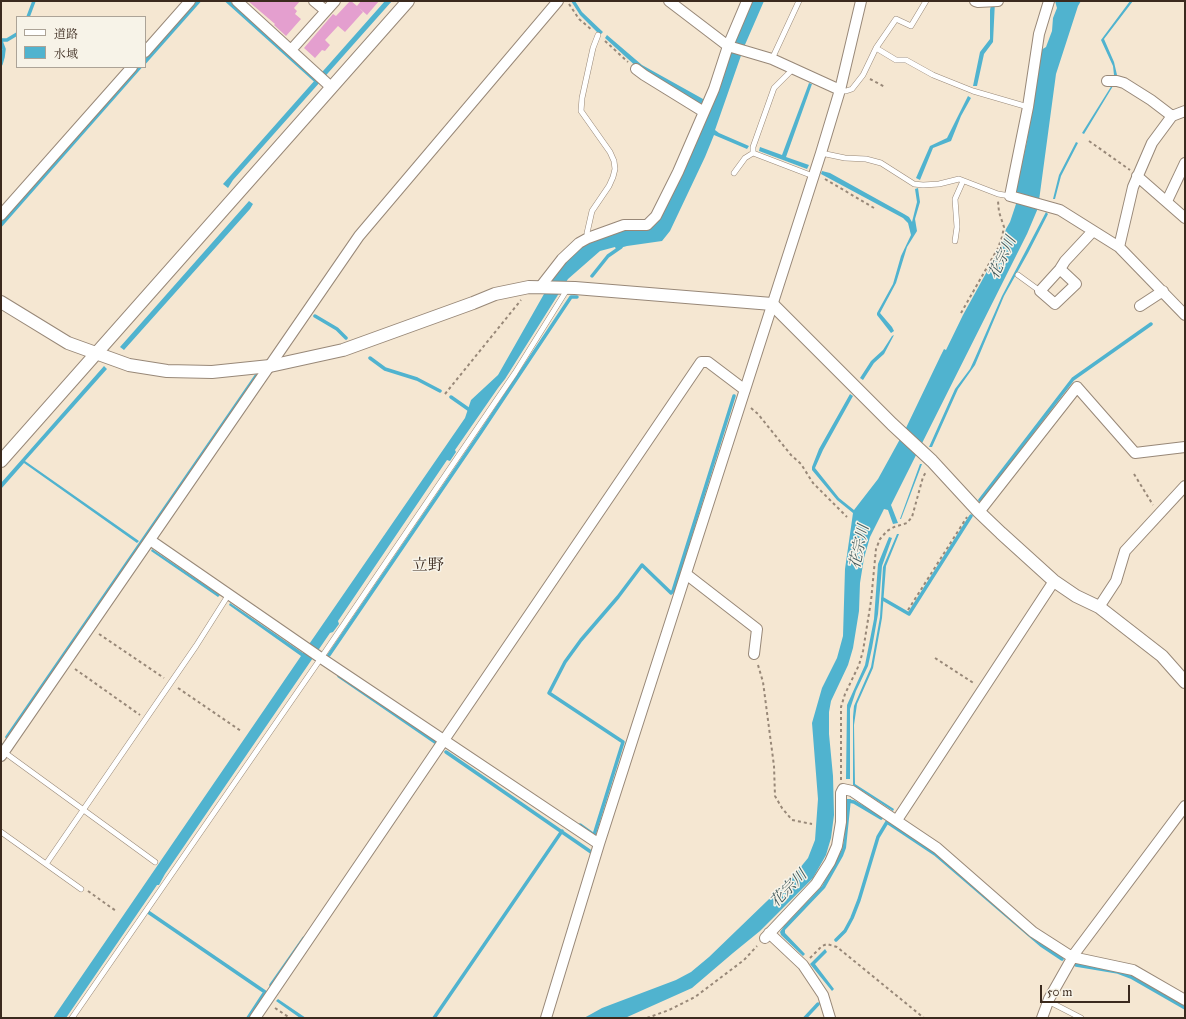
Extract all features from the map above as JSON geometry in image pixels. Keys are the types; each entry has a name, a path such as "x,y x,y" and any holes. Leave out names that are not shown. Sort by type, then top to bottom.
{"street":[{"path":"146,51 190,1"},
{"path":"237,1 331,87"},
{"path":"314,1 326,11"},
{"path":"291,50 335,1"},
{"path":"1,461 408,1"},
{"path":"2,754 8,743 66,663 359,236 558,1"},
{"path":"669,1 728,46 772,59 840,90"},
{"path":"542,286 562,259 579,243 588,238 624,225 647,225 656,216 678,172 714,89 728,46 747,1"},
{"path":"546,1018 599,844 840,90 861,1"},
{"path":"975,1 998,1"},
{"path":"1049,1 1039,34 1028,107 1010,196 1060,210 1119,247 1185,315"},
{"path":"1,215 131,68"},
{"path":"636,69 704,112"},
{"path":"1107,81 1124,83 1151,100 1172,116"},
{"path":"1119,247 1133,187 1152,143 1172,116 1185,111"},
{"path":"1167,201 1185,163"},
{"path":"1137,176 1185,218"},
{"path":"1060,268 1076,284 1055,304 1040,291 1065,261 1093,231"},
{"path":"1,302 68,343 95,354 129,365 167,371 212,372 270,366 343,350 495,294 529,287 568,287 772,304 892,424 933,462 976,509 1054,581 1076,596 1099,607 1162,656 1185,682"},
{"path":"1140,306 1163,292"},
{"path":"255,1018 701,362 708,362 745,390"},
{"path":"976,509 1077,387 1135,453 1185,447"},
{"path":"1099,607 1116,581 1125,551 1185,486"},
{"path":"150,540 319,656 599,844"},
{"path":"686,574 757,629 754,654"},
{"path":"897,820 1054,581"},
{"path":"830,1018 823,995 803,966 767,936 816,884 830,862 836,846 840,822 841,793 843,789 852,791 937,848 1033,932 1072,957 1133,970 1185,1000"},
{"path":"1042,1018 1048,1001 1072,957 1185,806"}],"lane":[{"path":"772,59 799,1"},
{"path":"840,90 846,92 852,89 863,75 876,48 896,19 911,26 926,1"},
{"path":"588,238 587,233 592,211 609,186 615,169 614,161 610,152 581,111 582,98 593,48 598,35"},
{"path":"876,48 896,60 906,60 933,75 973,91 1028,107"},
{"path":"734,173 745,158 752,153 774,88 793,69"},
{"path":"752,153 813,176"},
{"path":"820,153 845,158 866,159 881,163 914,184 939,184 959,180 998,194 1010,196"},
{"path":"955,241 957,227 955,200 963,181"},
{"path":"1018,275 1040,291"},
{"path":"72,1018 319,656 515,373 568,287"},
{"path":"46,864 196,646 229,594"},
{"path":"2,754 155,862"},
{"path":"1,832 80,888"},
{"path":"1048,1001 1081,1018"}],"path":[{"path":"863,75 885,87"},
{"path":"1089,141 1137,176"},
{"path":"813,176 824,179 874,208"},
{"path":"961,313 998,248 1002,237 1004,227 999,212 998,194"},
{"path":"445,394 520,302 529,287"},
{"path":"741,402 758,414 791,455 801,464 813,483 847,517"},
{"path":"841,793 841,707 845,694 859,665 863,651 871,601 876,549 880,539 887,531 907,523 912,516 923,477 933,462"},
{"path":"1134,474 1158,514"},
{"path":"908,610 976,509"},
{"path":"754,654 763,682 774,766 775,796 782,808 792,820 812,824"},
{"path":"935,658 973,684 983,688"},
{"path":"66,663 145,719"},
{"path":"80,888 84,888 116,911"},
{"path":"647,1018 669,1010 695,997 744,960 767,936"},
{"path":"803,966 822,946 827,944 836,947 924,1018"},
{"path":"266,1002 290,1018"}],"water":[{"path":"385,1 392,1 233,180 228,188 223,184"},
{"path":"571,1 575,1 582,12 603,32 600,35 580,15"},
{"path":"750,1 764,1 744,47 715,130 749,146 747,149 714,135 670,231 662,241 616,249 615,247 600,251 568,279 505,379 455,450 456,452 450,461 447,460 338,621 339,624 333,632 330,633 165,874 159,885 157,885 66,1018 53,1018 301,656 229,605 230,603 303,653 465,418 471,400 498,375 552,280 571,256 583,245 623,229 647,229 709,109 639,69 605,38 607,35 642,65 712,104"},
{"path":"995,1 993,42 984,54 977,86 973,86 980,52 990,39 990,10 991,5"},
{"name":"花宗川","path":"1055,1 1081,1 1078,6 1056,74 1038,208 1027,234 891,505 898,523 893,524 888,510 884,509 870,537 864,558 860,583 859,611 853,648 848,665 831,701 829,712 834,815 831,838 826,855 813,878 760,931 692,988 625,1018 584,1018 602,1008 676,980 691,972 709,957 795,874 808,858 815,840 818,799 812,723 822,688 837,658 843,636 845,569 853,513 837,500 812,470 812,467 819,449 850,394 853,396 823,450 815,468 839,498 854,510 878,479 905,430 944,349 946,350 963,315 1001,246 1016,204 1016,190 1027,141 1041,50 1046,47 1052,31 1053,18 1057,8"},
{"path":"1130,1 1133,1 1104,39 1114,62 1117,75 1114,75 1113,66 1101,40"},
{"path":"809,83 812,84 786,157 809,165 807,169 759,151 760,147 782,155"},
{"path":"1112,85 1113,86 1084,134 1082,133"},
{"path":"968,96 971,98 961,116 951,141 933,148 920,180 916,178 930,146 947,138"},
{"path":"1076,142 1078,143 1061,176 1055,199 1053,199 1059,175"},
{"path":"822,171 830,173 904,214 909,217 912,222 917,202 915,189 918,188 920,202 915,219 917,231 907,247 896,283 880,313 892,327 894,331 891,333 877,313 893,284 901,256 911,235 908,223 903,218 821,174"},
{"path":"249,201 253,204 250,209 124,350 120,347"},
{"path":"1046,212 1048,214 1004,296 975,365 958,389 932,447 929,447 955,389 970,369 1002,296"},
{"path":"894,335 884,354 874,363 863,380 860,378 871,361 883,350"},
{"path":"104,366 107,369 25,461 139,541 137,543 24,463 1,489 1,483"},
{"path":"920,464 922,464 900,519"},
{"path":"897,534 899,534 886,566 882,618 873,668 857,704 854,725 855,784 894,809 893,811 853,785 853,717 854,706 871,667 880,617 883,567"},
{"path":"889,537 892,538 882,566 878,614 868,666 856,691 850,709 850,779 846,779 847,705 865,665 874,619 878,564"},
{"path":"152,549 220,595 218,597 151,551"},
{"path":"847,799 851,799 846,848 843,856 825,888 785,930 785,933 805,954 803,956 781,935 780,932 822,886 838,857 844,840"},
{"path":"825,949 827,952 815,964 834,989 832,991 810,964"},
{"path":"278,999 306,1018 300,1018 276,1001"}],"building":[{"path":"248,1 300,1 294,8 297,11 295,14 301,19 286,36 274,25 275,24"},
{"path":"350,1 357,6 361,1 379,1 367,15 359,8 363,12 345,32 338,26 325,40 330,45 325,51 322,50 315,58 304,48 333,14 336,16"}],"waterway":[{"path":"28,16 34,1"},
{"path":"146,61 199,1"},
{"path":"227,1 317,82 315,84"},
{"path":"1,40 7,40 16,35"},
{"path":"1,41 4,49 1,64"},
{"path":"1,225 139,68"},
{"path":"592,276 608,256 621,247"},
{"path":"329,655 571,297 577,297"},
{"path":"315,316 337,329 346,338"},
{"path":"980,500 1073,379 1151,324"},
{"path":"370,358 385,369 417,379 440,391"},
{"path":"7,737 256,376"},
{"path":"580,825 594,835 623,742 549,693 565,662 642,565 671,593 673,591 734,396"},
{"path":"451,397 471,411"},
{"path":"883,599 909,614 971,516"},
{"path":"339,676 438,744 437,745"},
{"path":"446,752 591,852"},
{"path":"849,801 854,802 881,818"},
{"path":"836,940 845,931 852,918 878,837 887,822 935,854 1041,945 1062,959"},
{"path":"434,1018 562,831"},
{"path":"148,912 265,992 248,1018"},
{"path":"271,985 304,938"},
{"path":"1076,965 1118,972 1131,977 1185,1008"},
{"path":"805,1018 818,1004"}],"district":[{"name":"立野","path":"428,566"}]}
